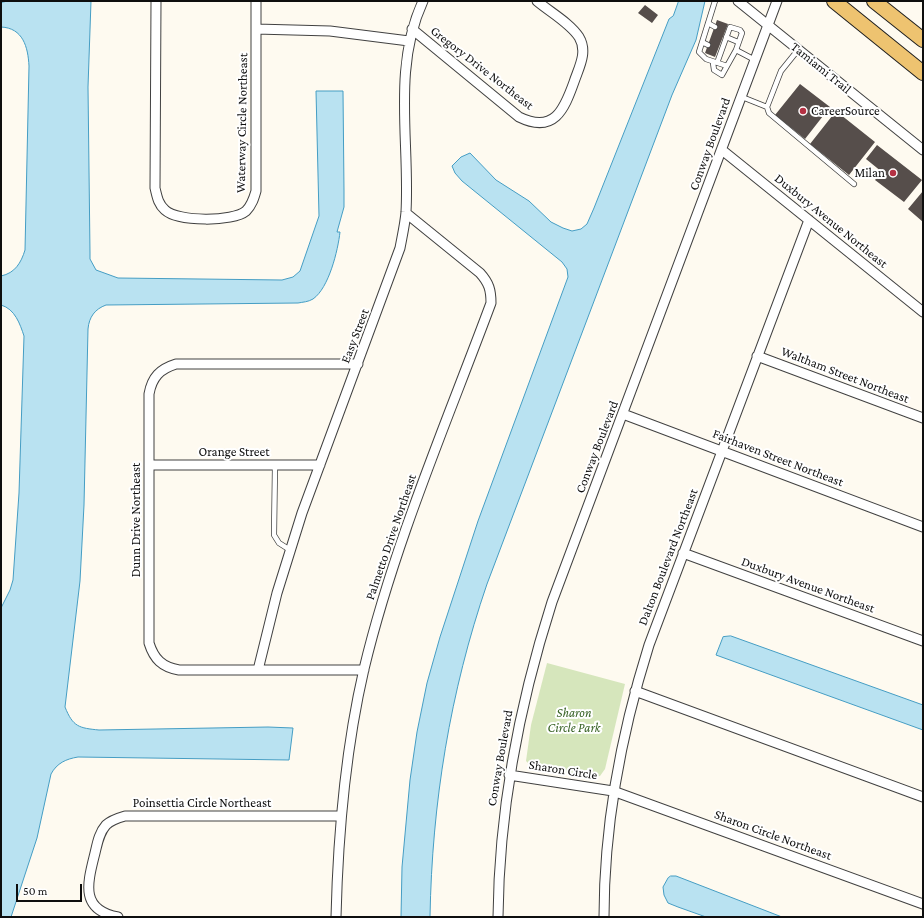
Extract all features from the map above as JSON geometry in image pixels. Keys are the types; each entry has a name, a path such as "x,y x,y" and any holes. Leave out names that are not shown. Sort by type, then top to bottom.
{"main road":[{"path":"834,1 923,73"},
{"path":"874,1 923,40"}],"street":[{"name":"Waterway Circle Northeast","path":"156,1 155,188 158,201 165,210 174,216 185,218 226,218 236,216 246,211 253,202 256,191 256,1"},
{"name":"Easy Street","path":"258,670 277,593 290,550 397,259 406,213 404,77 412,29 423,1"},
{"name":"Gregory Drive Northeast","path":"412,29 519,117 530,122 541,123 552,120 561,113 566,104 582,59 583,48 579,38 572,29 537,1"},
{"name":"Tamiami Trail","path":"738,1 923,150"},
{"name":"Conway Boulevard","path":"498,917 500,857 509,775 519,721 537,649 552,602 777,1"},
{"name":"Gregory Drive Northeast","path":"256,29 330,31 409,41"},
{"name":"Duxbury Avenue Northeast","path":"722,150 923,312"},
{"name":"Palmetto Drive Northeast","path":"336,917 341,816 350,745 364,670 376,621 400,548 491,303 490,287 480,273 406,213"},
{"name":"Dalton Boulevard Northeast","path":"604,917 605,870 613,791 624,733 635,691 649,645 808,220"},
{"name":"Waltham Street Northeast","path":"757,356 923,418"},
{"name":"Dunn Drive Northeast","path":"358,364 176,364 165,367 157,374 151,384 149,394 149,643 152,653 158,662 168,668 179,670 364,670"},
{"name":"Fairhaven Street Northeast","path":"623,414 923,527"},
{"name":"Orange Street","path":"149,465 320,466"},
{"name":"Duxbury Avenue Northeast","path":"683,553 923,641"},
{"path":"635,691 923,796"},
{"name":"Sharon Circle","path":"509,775 613,791"},
{"name":"Sharon Circle Northeast","path":"613,791 923,904"},
{"name":"Poinsettia Circle Northeast","path":"118,917 107,915 98,909 91,900 88,890 88,879 100,835 106,826 115,819 125,816 341,816"}],"lane":[{"path":"715,1 699,52 706,59 727,66"},
{"path":"708,23 715,27"},
{"path":"730,27 740,30 742,33 738,42 736,50 722,75 714,70 715,63 730,27"},
{"path":"726,34 738,42"},
{"path":"702,42 708,45"},
{"path":"736,50 756,60"},
{"path":"798,50 781,71 767,107 768,113 854,184"},
{"path":"742,97 767,107"},
{"path":"275,465 274,535 279,543 290,550"}],"green space":[{"name":"Sharon Circle Park","path":"547,663 625,684 605,769 600,776 595,777 533,768 526,761 531,725"}],"water":[{"path":"8,1 91,1 88,87 90,259 96,270 118,278 282,280 293,277 300,271 319,216 316,91 343,91 344,207 337,232 340,232 332,268 319,294 311,300 298,303 106,305 93,314 88,329 84,505 80,581 65,707 68,714 74,723 82,727 99,730 268,727 293,728 289,760 78,757 62,762 51,774 37,838 11,917 1,917 1,608 13,580 19,493 24,336 19,322 13,313 1,305 1,276 6,275 17,267 25,250 29,66 26,46 23,40 15,31 1,27 1,3"},
{"path":"679,1 705,1 696,40 672,95 487,584 474,625 453,707 445,748 435,832 430,917 401,917 402,867 410,780 417,732 427,683 440,637 478,521 568,277 567,269 562,262 462,181 455,173 452,166 461,157 470,153 496,180 529,201 551,222 572,231 581,229 587,224 594,208 669,19 673,16"},
{"path":"731,636 923,705 923,730 716,655 723,637"},
{"path":"671,876 676,876 782,917 706,917 678,907 668,903 664,895 663,887 668,878"}],"building":[{"path":"645,5 658,15 652,23 638,13"},
{"path":"717,20 728,24 715,57 705,53"},
{"name":"CareerSource","path":"800,84 830,107 805,139 775,115"},
{"path":"836,111 875,142 849,175 810,144"},
{"path":"877,145 922,180 904,202 875,180 882,172 866,159"},
{"path":"923,191 923,222 908,209"}],"place":[{"name":"CareerSource","path":"803,111"},
{"name":"Milan","path":"893,173"}]}
